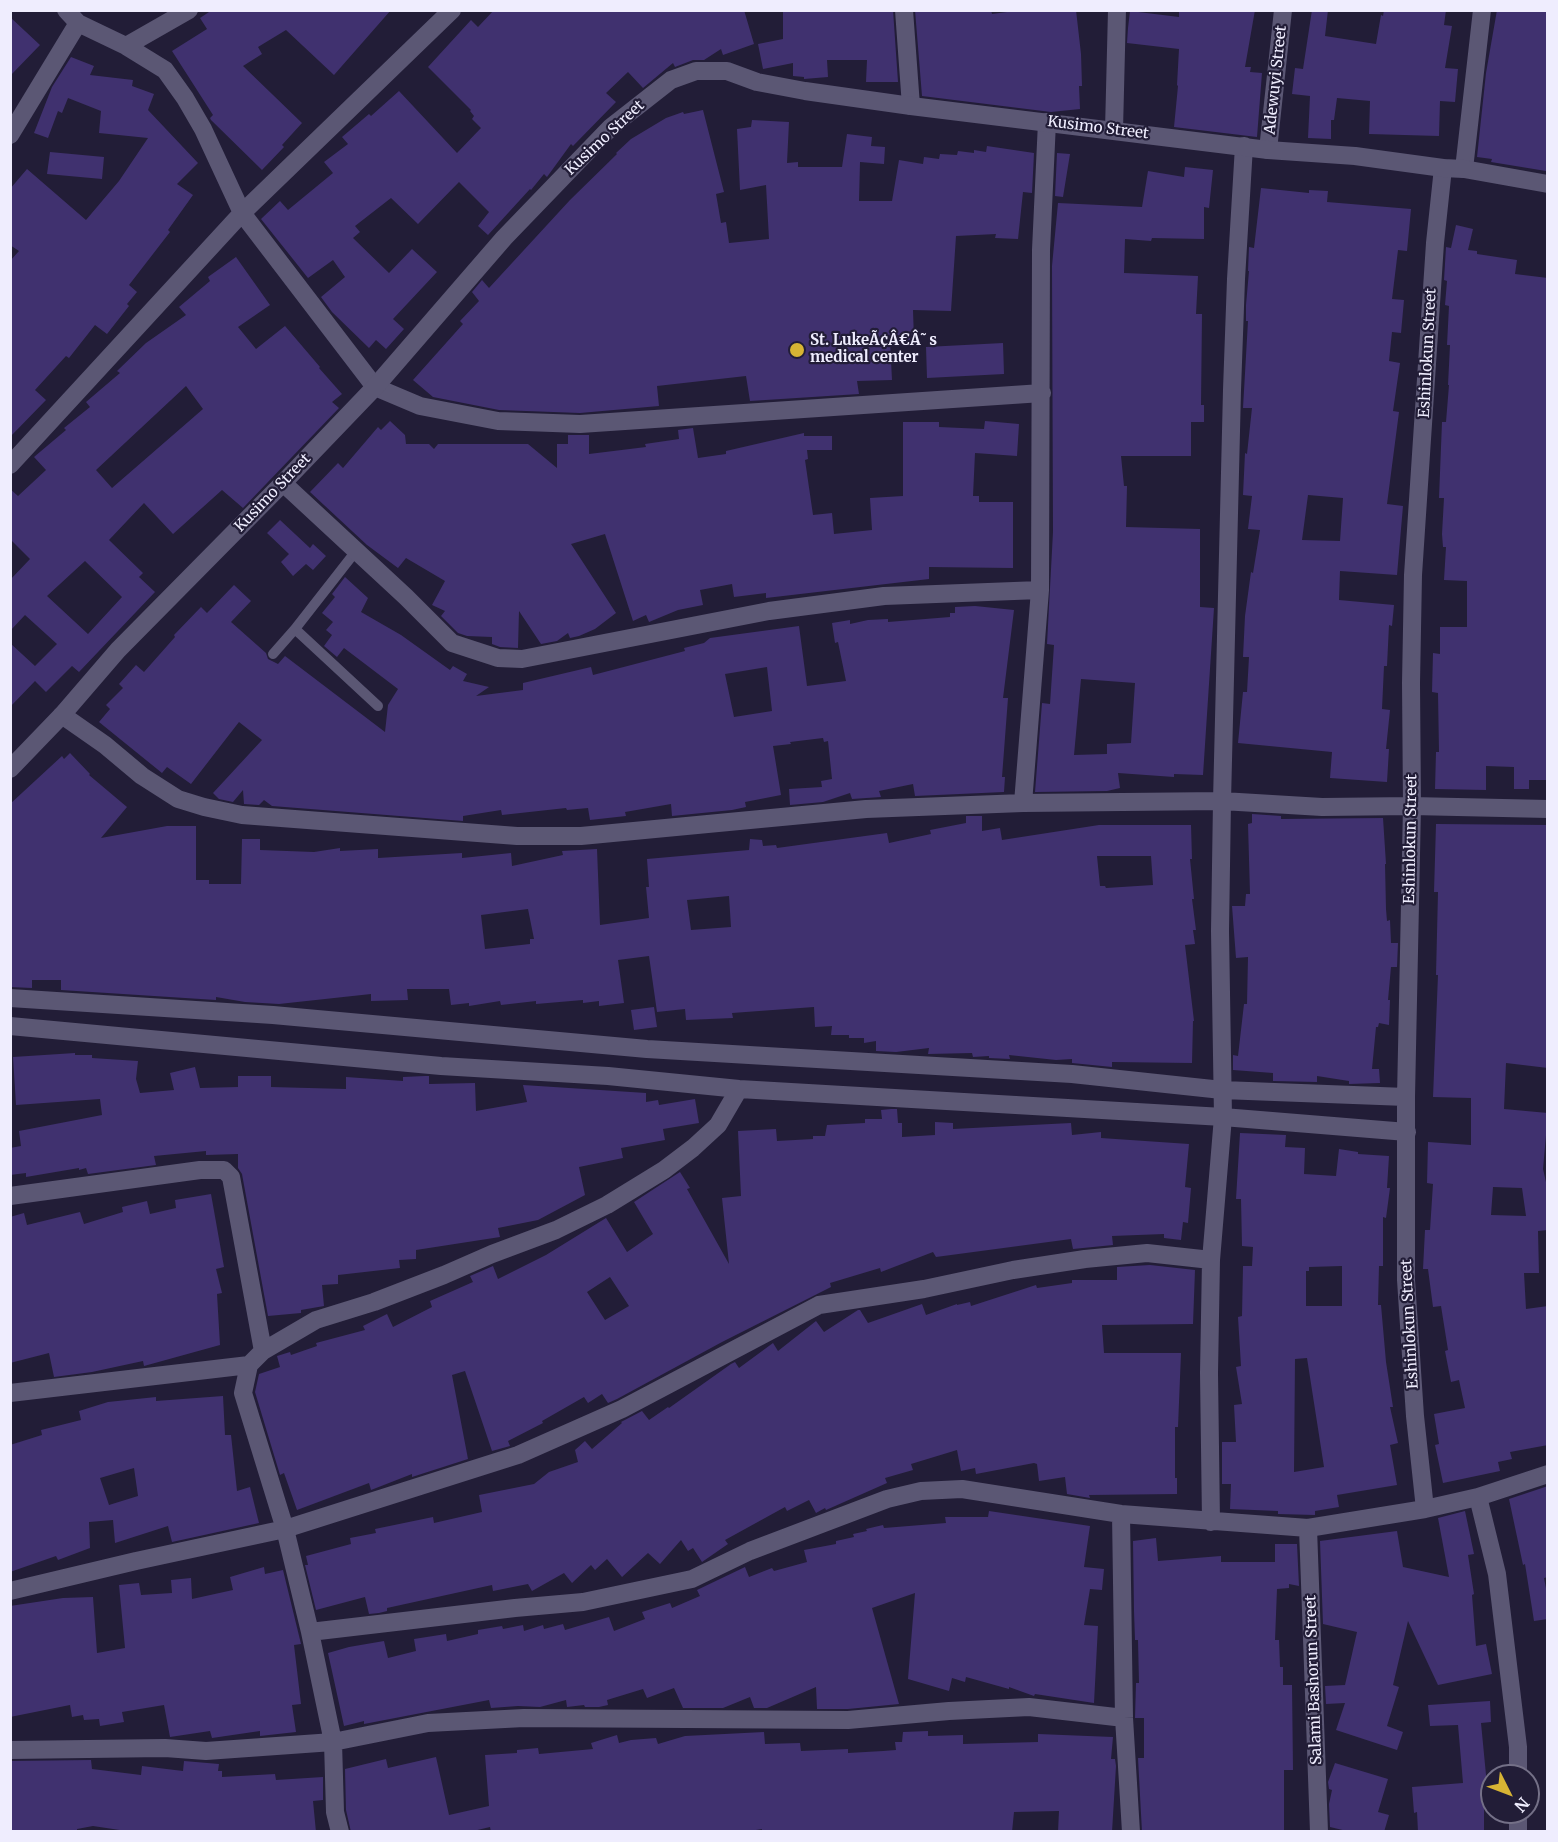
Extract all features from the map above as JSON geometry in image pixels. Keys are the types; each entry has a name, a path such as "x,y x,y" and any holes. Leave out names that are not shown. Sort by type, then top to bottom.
{"street":[{"path":"126,46 189,10"},
{"path":"10,465 242,213 452,10"},
{"path":"904,10 911,106"},
{"path":"1114,130 1117,10"},
{"name":"Adewuyi Street","path":"1268,150 1284,10"},
{"path":"1464,169 1482,10"},
{"path":"10,135 72,17 165,69 203,129 242,213 375,387 420,406 473,417 528,423 580,424 1042,393"},
{"name":"Kusimo Street","path":"10,769 62,715 118,650 375,387 504,238 611,128 670,80 696,71 727,71 766,84 911,106 1268,150 1355,156 1464,169 1548,184"},
{"path":"1023,803 1040,590 1041,250 1047,122"},
{"path":"1211,1522 1209,1373 1211,1260 1223,1117 1220,931 1222,801 1233,345 1244,146"},
{"name":"Eshinlokun Street","path":"1425,1509 1409,1344 1406,1280 1406,1097 1413,806 1411,683 1413,575 1434,243 1443,168"},
{"path":"283,483 406,597 452,644 498,658 522,659 769,611 884,596 1040,590"},
{"path":"62,715 142,776 178,799 204,807 242,815 517,836 581,836 866,809 1023,803 1222,801 1322,807 1413,806 1548,809"},
{"path":"10,998 273,1016 647,1049 1072,1074 1222,1090 1406,1097"},
{"path":"10,1026 441,1066 608,1076 739,1089 1223,1117 1407,1132"},
{"path":"888,1097 892,1065"},
{"path":"340,1832 335,1812 333,1742 309,1632 285,1529 243,1393 249,1365 263,1351 316,1320 374,1302 444,1275 556,1230 607,1205 693,1149 717,1125 739,1089"},
{"path":"10,1196 200,1170 224,1170 231,1177 263,1351"},
{"path":"10,1591 285,1529 518,1455 621,1409 819,1305 924,1289 1013,1270 1085,1259 1147,1253 1211,1260"},
{"path":"10,1393 249,1365"},
{"path":"309,1632 583,1602 692,1579 750,1551 887,1499 921,1491 962,1489 1121,1514 1308,1528 1425,1509 1478,1497 1548,1474"},
{"path":"1478,1497 1497,1574 1517,1737 1518,1764"},
{"path":"1121,1514 1124,1718 1131,1832"},
{"name":"Salami Bashorun Street","path":"1308,1528 1319,1832"},
{"path":"10,1750 165,1748 206,1751 333,1742 428,1723 524,1718 848,1720 1029,1707 1124,1718"}],"lane":[{"path":"273,654 356,551"},
{"path":"295,629 378,706"}],"building":[{"path":"212,10 391,10 334,75 286,30 258,47 262,54 243,66 302,123 282,145 284,147 262,170 211,120 213,115 172,51 207,29 200,18"},
{"path":"494,10 744,10 754,44 723,55 721,49 704,60 693,60 675,67 673,63 643,88 628,72 606,93 616,102 573,146 571,144 547,177 544,174 488,235 478,226 489,212 459,182 418,224 391,198 355,226 360,232 353,238 389,273 412,249 437,272 393,319 404,329 386,349 376,340 369,348 332,312 321,297 345,277 333,260 308,278 261,219 280,201 288,210 333,173 324,162 348,144 342,137 369,114 371,116 399,91 457,153 481,128 472,119 474,116 471,110 428,67 471,20 478,27"},
{"path":"783,10 893,10 898,82 866,82 867,60 827,60 828,77 804,79 804,77 793,76 793,63 763,69 758,44 783,39"},
{"path":"915,10 991,10 992,14 1022,10 1076,10 1081,54 1080,109 1051,112 922,96"},
{"path":"1179,10 1255,10 1245,67 1251,67 1250,72 1262,73 1257,137 1174,127 1179,49 1127,43 1130,11 1179,17"},
{"path":"1312,10 1328,10 1325,36 1376,44 1384,10 1446,10 1444,25 1452,26 1445,68 1458,69 1455,102 1440,101 1439,136 1369,134 1370,101 1337,98 1334,120 1331,120 1331,139 1308,138 1310,96 1292,94 1295,68 1303,69"},
{"path":"1497,10 1548,10 1546,171 1491,162 1492,159 1477,157 1486,73"},
{"path":"10,17 40,45 10,76"},
{"path":"71,57 94,66 90,75 133,80 132,86 154,94 148,110 198,163 177,184 193,195 168,230 170,232 129,285 137,292 127,304 129,306 107,334 95,325 69,358 66,356 35,390 46,400 10,437 10,261 19,251 10,245 10,189 27,169 86,220 119,181 148,138 99,133 101,111 68,98 62,113 58,111 48,138 34,133 52,87"},
{"path":"703,110 724,192 716,194 721,223 726,222 729,243 769,239 766,185 740,190 737,129 751,127 752,120 789,122 787,163 798,162 798,167 842,167 847,134 872,137 871,146 885,147 884,164 860,162 859,201 892,201 899,160 923,164 924,157 939,159 940,154 957,155 958,151 986,152 987,146 1034,153 1032,193 1023,192 1018,239 995,238 996,234 956,236 951,311 913,310 914,340 890,341 892,380 857,381 859,394 750,401 746,376 657,386 659,406 580,413 499,410 433,397 413,380 463,324 460,321 479,301 472,292 482,280 489,288 570,200 631,139 666,118 683,112 684,114"},
{"path":"50,152 104,157 102,179 47,174"},
{"path":"1057,153 1070,154 1063,197 1055,196"},
{"path":"1185,167 1213,170 1209,208 1204,207 1204,239 1152,238 1151,241 1125,239 1124,273 1198,276 1196,314 1202,314 1201,405 1204,405 1204,422 1191,422 1191,456 1121,456 1124,486 1127,486 1126,527 1200,529 1200,607 1214,608 1203,775 1174,774 1174,777 1118,773 1120,788 1107,791 1035,792 1042,703 1050,704 1054,645 1047,644 1053,532 1052,266 1058,203 1142,207 1148,171 1184,177","holes":["1081,679 1135,683 1131,743 1107,744 1107,754 1074,755"]},
{"path":"1261,188 1309,193 1309,190 1328,191 1327,202 1411,209 1407,251 1398,250 1392,299 1404,300 1401,333 1392,332 1389,361 1400,363 1393,411 1399,412 1387,504 1403,506 1397,575 1340,571 1339,600 1394,605 1392,626 1389,625 1387,666 1384,666 1382,709 1390,710 1386,749 1389,749 1387,782 1330,778 1332,752 1238,743 1243,692 1247,692 1249,657 1243,657 1245,616 1260,530 1248,529 1252,496 1243,495 1245,453 1247,454 1252,408 1243,408 1248,321 1246,321 1246,305 1249,247 1254,248","holes":["1308,495 1343,498 1340,541 1302,540"]},
{"path":"1456,225 1473,229 1468,250 1477,251 1477,254 1517,260 1515,274 1548,278 1548,780 1529,780 1529,789 1514,789 1514,767 1486,766 1486,790 1435,789 1436,752 1439,752 1438,693 1432,692 1433,653 1440,654 1440,627 1467,627 1467,581 1444,580 1446,547 1443,547 1442,534 1444,498 1439,498 1442,422 1446,422 1449,385 1450,345 1447,345 1449,306 1445,305 1447,281 1444,280 1446,247 1451,248"},
{"path":"236,257 270,305 238,327 256,349 285,326 342,394 332,402 339,408 243,508 222,490 173,534 144,503 109,540 143,573 139,577 155,592 79,672 72,666 46,692 35,681 10,707 10,643 35,666 57,644 25,615 10,631 10,580 30,559 10,539 10,489 18,496 46,470 34,457 90,407 86,402 120,373 117,371 146,343 186,315 179,307 210,281 208,277","holes":["186,386 203,409 112,488 96,470","85,561 122,597 88,634 47,596"]},
{"path":"1003,343 1004,374 927,378 926,347"},
{"path":"390,421 405,435 406,444 429,444 434,449 438,444 528,444 557,468 557,444 568,444 568,435 589,435 589,454 646,447 645,444 679,439 678,430 693,428 698,458 726,454 726,451 804,433 804,436 832,436 832,450 807,450 808,459 805,460 813,515 832,513 834,534 872,530 870,498 903,496 903,422 939,422 939,427 984,429 985,421 1019,424 1017,456 975,453 973,496 979,496 979,502 1013,502 1013,568 929,567 929,579 766,598 766,593 734,597 732,584 700,590 703,605 678,610 649,622 646,615 633,621 605,534 571,544 616,613 595,629 579,636 570,638 568,633 557,641 541,644 519,611 518,648 500,647 492,644 492,637 467,636 458,633 441,616 445,611 432,605 445,581 406,558 398,568 367,545 310,492 338,463 343,468 378,427 381,430"},
{"path":"280,520 310,548 313,544 326,556 313,570 306,564 293,576 281,562 289,554 267,533"},
{"path":"345,577 368,598 361,612 401,635 450,670 453,666 467,674 463,681 489,687 476,696 523,690 523,683 591,667 593,675 685,651 684,648 704,643 710,638 799,626 807,686 846,681 832,623 850,620 850,624 868,620 888,619 888,622 950,617 950,613 955,613 955,607 975,606 1014,610 1003,698 1008,698 1002,777 1005,777 1004,792 915,796 913,784 879,791 881,797 852,799 850,793 823,802 790,805 789,789 822,787 821,781 832,779 828,741 824,742 823,738 773,746 781,795 745,802 746,807 672,816 671,804 625,812 626,816 590,820 588,808 502,815 501,810 463,816 463,821 272,806 264,800 259,805 244,804 243,790 233,802 219,799 213,793 262,740 239,722 191,784 167,767 162,773 99,722 110,709 106,705 123,688 119,684 136,665 144,672 175,637 174,635 201,607 207,613 234,585 251,601 231,622 266,653 268,659 278,664 285,656 385,732 388,705 398,689 344,648 337,657 324,646 332,635 326,630 333,622 322,613 335,597 332,594","holes":["767,667 772,711 734,717 725,674"]},
{"path":"70,753 89,775 127,807 101,838 167,826 196,826 196,880 209,880 209,884 241,884 242,839 260,839 260,850 314,852 340,848 340,851 378,849 378,858 462,853 462,858 511,853 512,866 563,855 562,851 597,849 600,925 649,918 646,887 649,887 647,859 749,850 750,839 762,840 763,846 776,845 777,848 887,833 889,843 931,834 930,830 966,823 966,816 982,816 982,831 1000,828 1002,840 1099,825 1191,825 1192,859 1190,859 1196,930 1193,930 1195,944 1185,945 1194,1021 1192,1063 1112,1062 1112,1067 1072,1063 1072,1059 1056,1060 1009,1055 1010,1059 989,1058 989,1056 973,1057 972,1053 928,1054 929,1048 896,1052 876,1051 876,1041 864,1043 864,1038 831,1035 832,1026 815,1027 814,1007 732,1013 733,1018 686,1020 685,1009 657,1012 649,956 618,960 624,1003 599,1006 599,1001 583,1003 583,1000 536,1004 536,1001 501,1005 500,1001 469,1006 469,1003 451,1005 449,989 407,989 408,1000 371,1001 371,994 279,1004 216,997 216,1000 61,990 61,980 32,980 32,988 10,987 10,804 62,756 64,759","holes":["1097,856 1151,856 1153,885 1106,888 1100,886","729,896 731,927 691,930 687,900","528,909 534,939 530,939 530,944 485,949 481,915"]},
{"path":"1252,814 1281,816 1281,819 1383,818 1387,921 1390,920 1391,943 1398,943 1397,967 1391,967 1388,1000 1390,1000 1389,1025 1379,1023 1376,1027 1372,1069 1379,1069 1380,1083 1349,1084 1349,1081 1317,1076 1317,1082 1273,1081 1273,1073 1233,1070 1233,1055 1238,1056 1244,1004 1247,1004 1248,957 1236,958 1232,906 1245,906 1246,894 1250,894 1248,824 1252,823"},
{"path":"1436,824 1548,825 1548,1068 1506,1063 1504,1109 1548,1113 1543,1169 1548,1191 1548,1230 1538,1231 1539,1273 1524,1273 1526,1309 1548,1306 1548,1445 1510,1452 1512,1459 1498,1462 1500,1471 1443,1483 1435,1445 1439,1444 1434,1414 1465,1408 1459,1380 1451,1382 1445,1351 1448,1350 1441,1306 1433,1307 1428,1269 1423,1269 1425,1230 1430,1230 1433,1184 1427,1183 1428,1142 1471,1145 1471,1098 1433,1097 1438,975 1436,975 1438,892 1434,892","holes":["1493,1187 1522,1188 1526,1216 1491,1215"]},
{"path":"654,1007 657,1027 634,1030 631,1010"},
{"path":"75,1053 75,1055 92,1055 92,1058 138,1061 136,1079 140,1093 174,1090 170,1073 195,1067 200,1088 238,1087 238,1076 271,1076 271,1087 346,1089 346,1077 403,1081 403,1077 429,1076 429,1084 475,1083 476,1111 527,1102 523,1085 646,1093 646,1102 658,1100 659,1105 695,1099 699,1123 663,1129 665,1140 621,1148 623,1158 579,1167 585,1195 538,1220 498,1228 500,1237 416,1250 416,1259 399,1260 400,1268 338,1275 338,1284 322,1285 324,1306 301,1310 301,1313 268,1316 242,1174 238,1168 238,1154 206,1155 206,1151 154,1156 156,1165 88,1174 86,1168 79,1170 79,1168 26,1177 26,1173 10,1175 10,1148 21,1146 19,1131 102,1115 100,1099 16,1105 13,1057"},
{"path":"897,1109 898,1123 902,1123 902,1137 935,1135 935,1122 953,1123 953,1129 1071,1123 1072,1135 1101,1132 1101,1138 1189,1144 1185,1187 1191,1188 1188,1223 1183,1222 1181,1240 1164,1238 1164,1234 1112,1236 1113,1245 1073,1249 1071,1239 936,1257 933,1252 881,1272 880,1268 830,1283 831,1287 722,1342 617,1399 608,1403 602,1394 588,1403 584,1397 542,1421 543,1423 508,1441 510,1446 492,1451 465,1371 452,1375 468,1459 412,1477 412,1474 371,1490 369,1483 297,1510 284,1473 280,1475 255,1392 259,1374 280,1367 277,1356 290,1352 291,1355 317,1346 316,1343 365,1330 363,1326 387,1314 393,1327 432,1307 430,1301 473,1282 470,1276 493,1266 498,1279 546,1255 606,1218 627,1252 653,1234 634,1202 680,1172 690,1188 687,1189 729,1264 722,1198 741,1196 738,1131 776,1129 777,1141 813,1139 813,1136 825,1136 827,1125 865,1123 865,1119 882,1119 881,1110","holes":["610,1277 629,1306 605,1320 587,1292"]},
{"path":"1240,1133 1286,1135 1285,1147 1305,1148 1304,1174 1336,1176 1339,1149 1358,1152 1358,1154 1389,1156 1387,1188 1390,1188 1386,1218 1383,1217 1383,1266 1379,1266 1378,1305 1381,1305 1393,1407 1390,1407 1398,1443 1390,1445 1397,1485 1337,1495 1339,1507 1315,1511 1315,1515 1230,1509 1231,1484 1222,1484 1222,1442 1236,1442 1234,1405 1242,1404 1236,1367 1241,1366 1238,1317 1242,1316 1243,1266 1252,1266 1253,1247 1242,1246 1241,1199 1236,1199","holes":["1342,1266 1342,1306 1306,1306 1306,1271 1309,1271 1309,1267","1307,1358 1324,1467 1294,1472 1295,1359"]},
{"path":"211,1194 224,1267 216,1269 222,1293 217,1294 220,1345 144,1366 143,1361 92,1372 54,1377 49,1353 10,1363 10,1217 24,1213 27,1225 80,1212 84,1224 123,1212 122,1207 147,1201 150,1214 176,1208 175,1200"},
{"path":"1150,1265 1195,1270 1193,1324 1102,1325 1104,1353 1181,1353 1178,1427 1175,1427 1177,1494 1089,1495 1090,1498 1067,1494 1065,1477 1039,1481 1037,1464 1034,1463 976,1474 975,1468 961,1471 957,1450 911,1464 913,1470 885,1478 887,1483 826,1510 825,1508 816,1513 809,1500 787,1511 785,1507 725,1540 728,1544 702,1562 693,1548 688,1551 681,1540 660,1564 648,1553 622,1577 607,1559 595,1570 591,1565 572,1583 564,1573 532,1591 528,1584 493,1591 492,1585 387,1608 387,1611 379,1613 369,1614 365,1597 316,1610 305,1565 308,1565 306,1556 351,1544 350,1538 376,1533 375,1529 433,1517 434,1523 482,1512 479,1495 534,1484 549,1472 578,1462 575,1450 585,1441 592,1449 621,1422 642,1411 649,1420 731,1364 735,1362 739,1368 773,1343 778,1351 816,1321 824,1332 858,1310 868,1323 922,1304 926,1315 957,1304 970,1302 971,1306 1036,1285 1037,1288 1072,1283 1072,1280 1117,1280 1117,1267"},
{"path":"223,1396 225,1435 231,1435 237,1491 250,1487 259,1523 172,1542 168,1526 115,1543 113,1520 89,1522 90,1548 58,1560 56,1556 10,1572 10,1445 42,1435 41,1430 81,1420 79,1411 108,1402 156,1397 156,1401","holes":["134,1468 138,1496 109,1505 100,1478"]},
{"path":"1548,1486 1548,1577 1544,1578 1548,1599 1548,1619 1534,1621 1525,1564 1523,1565 1509,1499"},
{"path":"989,1511 1090,1526 1084,1567 1104,1569 1102,1590 1090,1589 1084,1625 1098,1626 1094,1703 1035,1694 1034,1696 1009,1687 1009,1689 966,1677 965,1682 952,1678 949,1691 908,1679 915,1593 872,1608 899,1704 848,1709 817,1709 816,1687 767,1708 754,1708 750,1697 723,1708 683,1708 674,1688 647,1698 643,1689 607,1700 608,1705 599,1707 585,1707 584,1705 567,1707 566,1700 540,1707 491,1708 489,1700 344,1726 328,1653 384,1641 388,1658 416,1651 414,1639 446,1634 447,1641 478,1634 478,1630 502,1626 503,1629 523,1625 524,1631 543,1625 544,1629 563,1624 565,1630 609,1617 614,1631 645,1619 642,1612 670,1603 672,1608 700,1596 697,1590 745,1567 749,1577 772,1568 774,1571 807,1562 804,1550 836,1544 836,1541 854,1537 853,1534 867,1531 866,1529 883,1525 884,1528 946,1523 945,1517 988,1517"},
{"path":"1465,1511 1474,1554 1468,1555 1474,1594 1472,1595 1476,1646 1486,1644 1492,1674 1438,1685 1408,1621 1393,1685 1399,1687 1387,1726 1403,1732 1397,1750 1336,1730 1345,1703 1326,1704 1325,1686 1345,1685 1357,1632 1323,1624 1320,1541 1397,1531 1403,1567 1449,1577 1438,1518"},
{"path":"1156,1538 1158,1561 1221,1556 1221,1562 1275,1562 1275,1544 1297,1544 1299,1586 1289,1584 1289,1588 1277,1589 1275,1640 1279,1640 1283,1685 1292,1685 1293,1770 1284,1770 1284,1832 1142,1832 1138,1758 1144,1758 1144,1718 1135,1718 1136,1683 1139,1683 1138,1640 1135,1640 1133,1541"},
{"path":"264,1567 265,1574 283,1570 301,1644 294,1645 301,1704 292,1705 296,1732 260,1736 260,1731 212,1738 210,1731 170,1737 164,1705 122,1712 124,1722 100,1726 99,1719 84,1720 83,1715 72,1717 70,1705 10,1717 10,1606 63,1598 93,1597 97,1653 125,1648 119,1585 139,1583 141,1595 172,1593 171,1580 191,1578 192,1599 233,1590 230,1577"},
{"path":"1490,1701 1491,1722 1481,1723 1485,1764 1480,1764 1480,1824 1484,1824 1484,1832 1418,1832 1412,1787 1463,1783 1458,1725 1430,1726 1428,1705"},
{"path":"928,1731 928,1736 963,1735 963,1744 1038,1742 1038,1734 1113,1737 1111,1759 1115,1759 1116,1766 1112,1832 1058,1832 1059,1811 1014,1812 1012,1832 762,1832 762,1829 744,1832 491,1832 490,1827 469,1832 351,1832 346,1810 345,1769 386,1759 388,1768 436,1757 449,1815 489,1806 485,1755 517,1753 517,1750 538,1748 539,1754 593,1749 591,1743 617,1735 619,1743 656,1738 658,1744 685,1736 764,1732 765,1744 800,1743 801,1751 848,1749 848,1753 896,1750 895,1742 902,1742 903,1732"},
{"path":"91,1760 92,1769 141,1775 142,1766 183,1771 184,1761 219,1764 218,1771 222,1771 222,1777 275,1774 276,1780 323,1777 323,1800 313,1801 316,1832 133,1832 93,1826 77,1829 77,1832 10,1832 10,1761"},
{"path":"1335,1763 1388,1779 1378,1812 1389,1815 1384,1832 1351,1832 1330,1827 1329,1804 1332,1790 1329,1789 1328,1782"}],"place":[{"name":"St. LukeÃ¢Â€Â˜s medical center","path":"797,350"}]}
